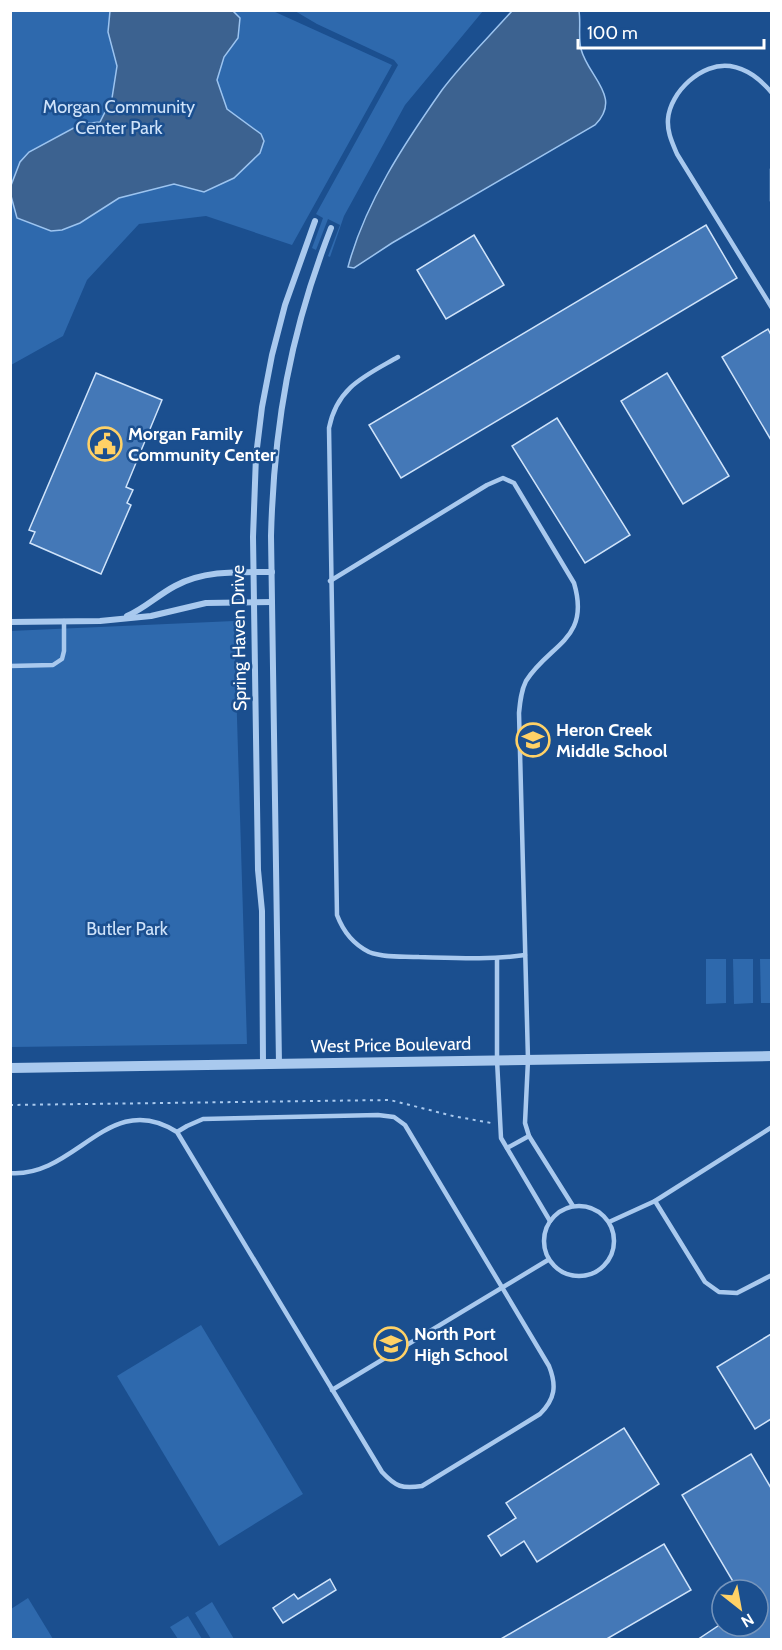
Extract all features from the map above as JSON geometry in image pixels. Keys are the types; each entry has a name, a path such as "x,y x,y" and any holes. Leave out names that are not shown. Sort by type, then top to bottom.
{"street":[{"name":"Spring Haven Drive","path":"263,1064 253,500 262,407 272,355 300,261 315,220"},
{"name":"Spring Haven Drive","path":"279,1064 272,501 280,410 289,362 316,267 332,228"},
{"path":"121,619 140,610 174,586 190,579 212,574 272,572"},
{"path":"10,622 121,619 206,603 272,602"},
{"name":"West Price Boulevard","path":"10,1068 771,1056"}],"lane":[{"path":"771,93 753,74 727,66 713,68 686,83 671,106 668,119 669,136 677,154 771,308"},
{"path":"771,169 771,201"},
{"path":"398,357 348,388 332,412 329,428 335,904 346,934 360,947 381,956 497,959 525,955"},
{"path":"330,581 487,485 503,478 514,483 568,571 578,595 575,621 565,641 526,682 521,693 519,713 528,1060 525,1124 529,1136 573,1206"},
{"path":"10,666 53,665 62,659 64,621"},
{"path":"497,959 497,1060 501,1138 550,1221"},
{"path":"10,1173 28,1174 49,1166 103,1131 128,1120 144,1119 163,1123 177,1132 382,1472 391,1482 405,1488 422,1486 534,1418 549,1405 554,1394 554,1379 549,1366 405,1125 394,1117 378,1115 203,1119 177,1132"},
{"path":"609,1222 655,1201 771,1127"},
{"path":"507,1148 529,1136"},
{"path":"655,1201 705,1282 719,1292 737,1293 771,1275"},
{"path":"573,1206 587,1206 600,1212 609,1222 614,1236 614,1249 608,1262 597,1272 584,1276 570,1276 558,1270 548,1260 543,1247 544,1233 550,1221 560,1211 573,1206"},
{"path":"332,1390 548,1260"}],"path":[{"path":"10,1105 390,1100 464,1118 499,1123"}],"green space":[{"name":"Morgan Community Center Park","path":"11,11 273,11 392,65 292,245 206,216 139,224 87,280 63,336 11,365"},
{"path":"295,11 483,11 405,105 344,216 330,257 328,256 340,225 328,219 316,250 312,248 323,218 316,214 398,65 394,60 317,24"},
{"name":"Butler Park","path":"234,621 247,1044 11,1047 10,631"},
{"path":"706,959 726,959 726,1003 706,1004"},
{"path":"733,959 753,959 753,1003 734,1004"},
{"path":"760,959 771,959 771,1003 761,1003"},
{"path":"201,1325 303,1494 219,1546 117,1376"},
{"path":"28,1598 53,1639 11,1639 11,1609"},
{"path":"212,1602 234,1639 211,1639 195,1613"},
{"path":"188,1616 202,1639 178,1639 170,1627"}],"shaded area":[{"path":"110,11 233,11 240,18 238,38 224,57 217,80 227,109 261,134 264,141 260,153 234,178 204,192 174,184 119,198 80,223 62,230 51,231 17,218 10,188 20,162 29,152 81,124 100,122 112,98 117,66 108,32"},
{"path":"512,11 579,11 581,49 605,96 606,105 603,115 595,125 392,243 354,268 348,267 355,243 375,197 414,131 450,80"}],"building":[{"path":"706,225 737,278 401,478 369,425"},
{"path":"474,235 504,285 446,319 417,270"},
{"path":"768,329 771,335 771,440 722,357"},
{"name":"Morgan Family Community Center","path":"96,373 162,400 126,487 133,490 127,503 131,505 101,574 30,543 35,532 29,530"},
{"path":"667,373 729,476 683,504 621,401"},
{"path":"557,418 630,535 585,563 512,446"},
{"path":"771,1334 771,1419 755,1429 717,1367"},
{"path":"624,1428 659,1484 537,1562 524,1541 501,1556 488,1536 516,1518 506,1503"},
{"path":"751,1454 771,1488 771,1640 697,1640 710,1631 710,1638 770,1638 770,1578 731,1578 682,1495"},
{"path":"664,1544 691,1590 605,1640 499,1640"},
{"path":"330,1579 336,1590 283,1623 273,1608 294,1594 298,1599"}],"place":[{"name":"Morgan Family Community Center","path":"105,444"},
{"name":"Heron Creek Middle School","path":"533,740"},
{"name":"North Port High School","path":"391,1344"}]}
